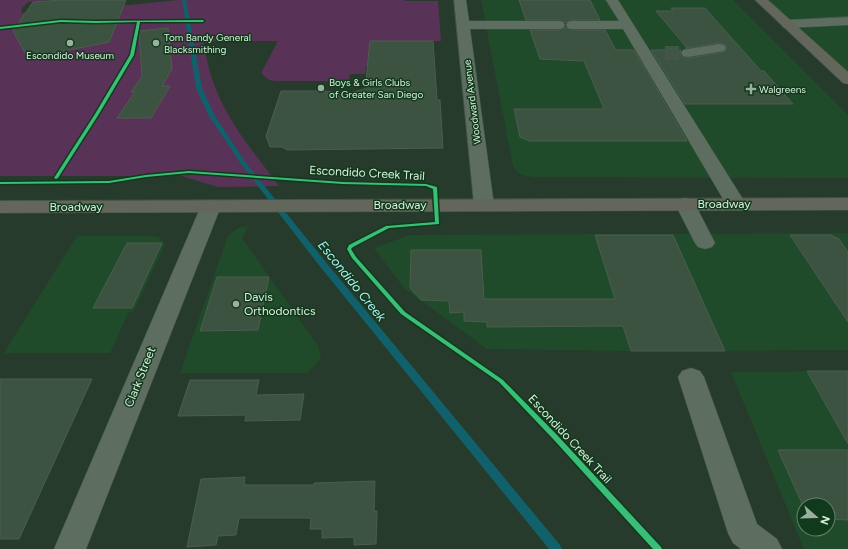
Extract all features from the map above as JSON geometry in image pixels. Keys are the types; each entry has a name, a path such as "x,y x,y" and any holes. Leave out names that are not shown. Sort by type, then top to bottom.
{"main road":[{"path":"761,0 848,80"},
{"name":"Broadway","path":"0,207 484,204 848,204"}],"street":[{"name":"Woodward Avenue","path":"460,0 484,204"},
{"path":"612,0 627,25 651,53 736,204"},
{"path":"787,24 848,21"},
{"path":"463,25 627,25"},
{"path":"688,53 719,48"},
{"path":"685,204 705,243"},
{"name":"Clark Street","path":"70,549 211,206"},
{"path":"691,377 744,533 766,549"}],"shaded area":[{"path":"0,0 50,0 28,2 22,8 21,13 79,10 178,0 438,1 441,41 371,41 368,66 366,66 365,74 350,74 349,81 276,81 269,80 262,74 262,71 278,41 203,41 207,62 215,88 230,119 279,186 218,187 172,173 155,173 145,176 0,176"},
{"path":"481,0 733,0 848,115 848,178 534,177 521,175 513,166"},
{"path":"761,0 848,0 848,80"},
{"path":"248,226 242,238 318,346 321,358 308,373 180,373 228,236 238,228"},
{"path":"848,233 848,350 631,351 487,349 404,288 374,248 410,235"},
{"path":"77,236 152,236 159,237 165,244 134,311 128,313 110,353 4,353"},
{"path":"848,371 848,549 804,549 799,537 836,537 836,497 796,497 796,530 731,372"}],"building":[{"path":"61,0 126,0 109,42 28,58 13,31 33,2"},
{"path":"519,0 590,0 600,20 572,20 566,23 559,20 526,20"},
{"name":"Walgreens","path":"671,8 705,8 761,71 764,71 793,104 685,104 651,50 681,50 680,54 682,57 688,58 724,52 727,47 724,44 719,43 687,48 656,11 673,11"},
{"path":"566,27 572,30 605,30 616,50 634,50 687,141 530,141 520,137 514,109 604,109 584,61 540,59 530,30 559,30"},
{"path":"168,28 172,69 162,86 170,86 151,118 117,118 135,92 131,92 142,76 139,31"},
{"path":"370,41 433,41 437,100 440,100 443,148 287,150 282,147 270,147 266,136 281,91 325,91 345,94 365,89"},
{"path":"595,235 673,235 725,351 631,351 623,326 487,327 487,322 464,321 464,312 450,313 449,301 421,300 410,288 411,250 481,250 484,299 615,299"},
{"path":"790,235 831,235 839,239 848,252 848,322"},
{"path":"127,243 162,243 132,308 93,308"},
{"name":"Davis Orthodontics","path":"217,277 269,277 258,330 200,331"},
{"path":"807,371 848,371 848,444"},
{"path":"0,379 92,379 19,539 0,539"},
{"path":"190,380 259,380 256,395 304,394 300,420 245,421 246,415 178,416"},
{"path":"778,450 848,450 848,520 836,519 836,497 799,497"},
{"path":"245,477 244,485 314,485 314,483 375,481 374,511 377,511 376,544 354,545 354,537 322,538 322,529 310,529 311,518 239,518 236,535 218,536 216,545 187,547 201,479"}],"waterway":[{"name":"Escondido Creek","path":"184,0 199,88 212,116 244,164 321,262 556,549"}],"tunnel":[{"path":"665,53 688,53"}],"cycle path":[{"path":"0,28 61,21 203,21"},
{"path":"56,178 97,114 132,55 139,22"},
{"name":"Escondido Creek Trail","path":"0,183 109,182 146,176 189,172 343,183 426,185 435,188 437,223 388,227 351,246 349,249 354,258 403,313 501,381 556,438 658,549"}],"place":[{"name":"Escondido Museum","path":"70,43"},
{"name":"Tom Bandy General Blacksmithing","path":"156,43"},
{"name":"Boys & Girls Clubs of Greater San Diego","path":"321,88"},
{"name":"Walgreens","path":"751,89"},
{"name":"Davis Orthodontics","path":"236,304"}]}
